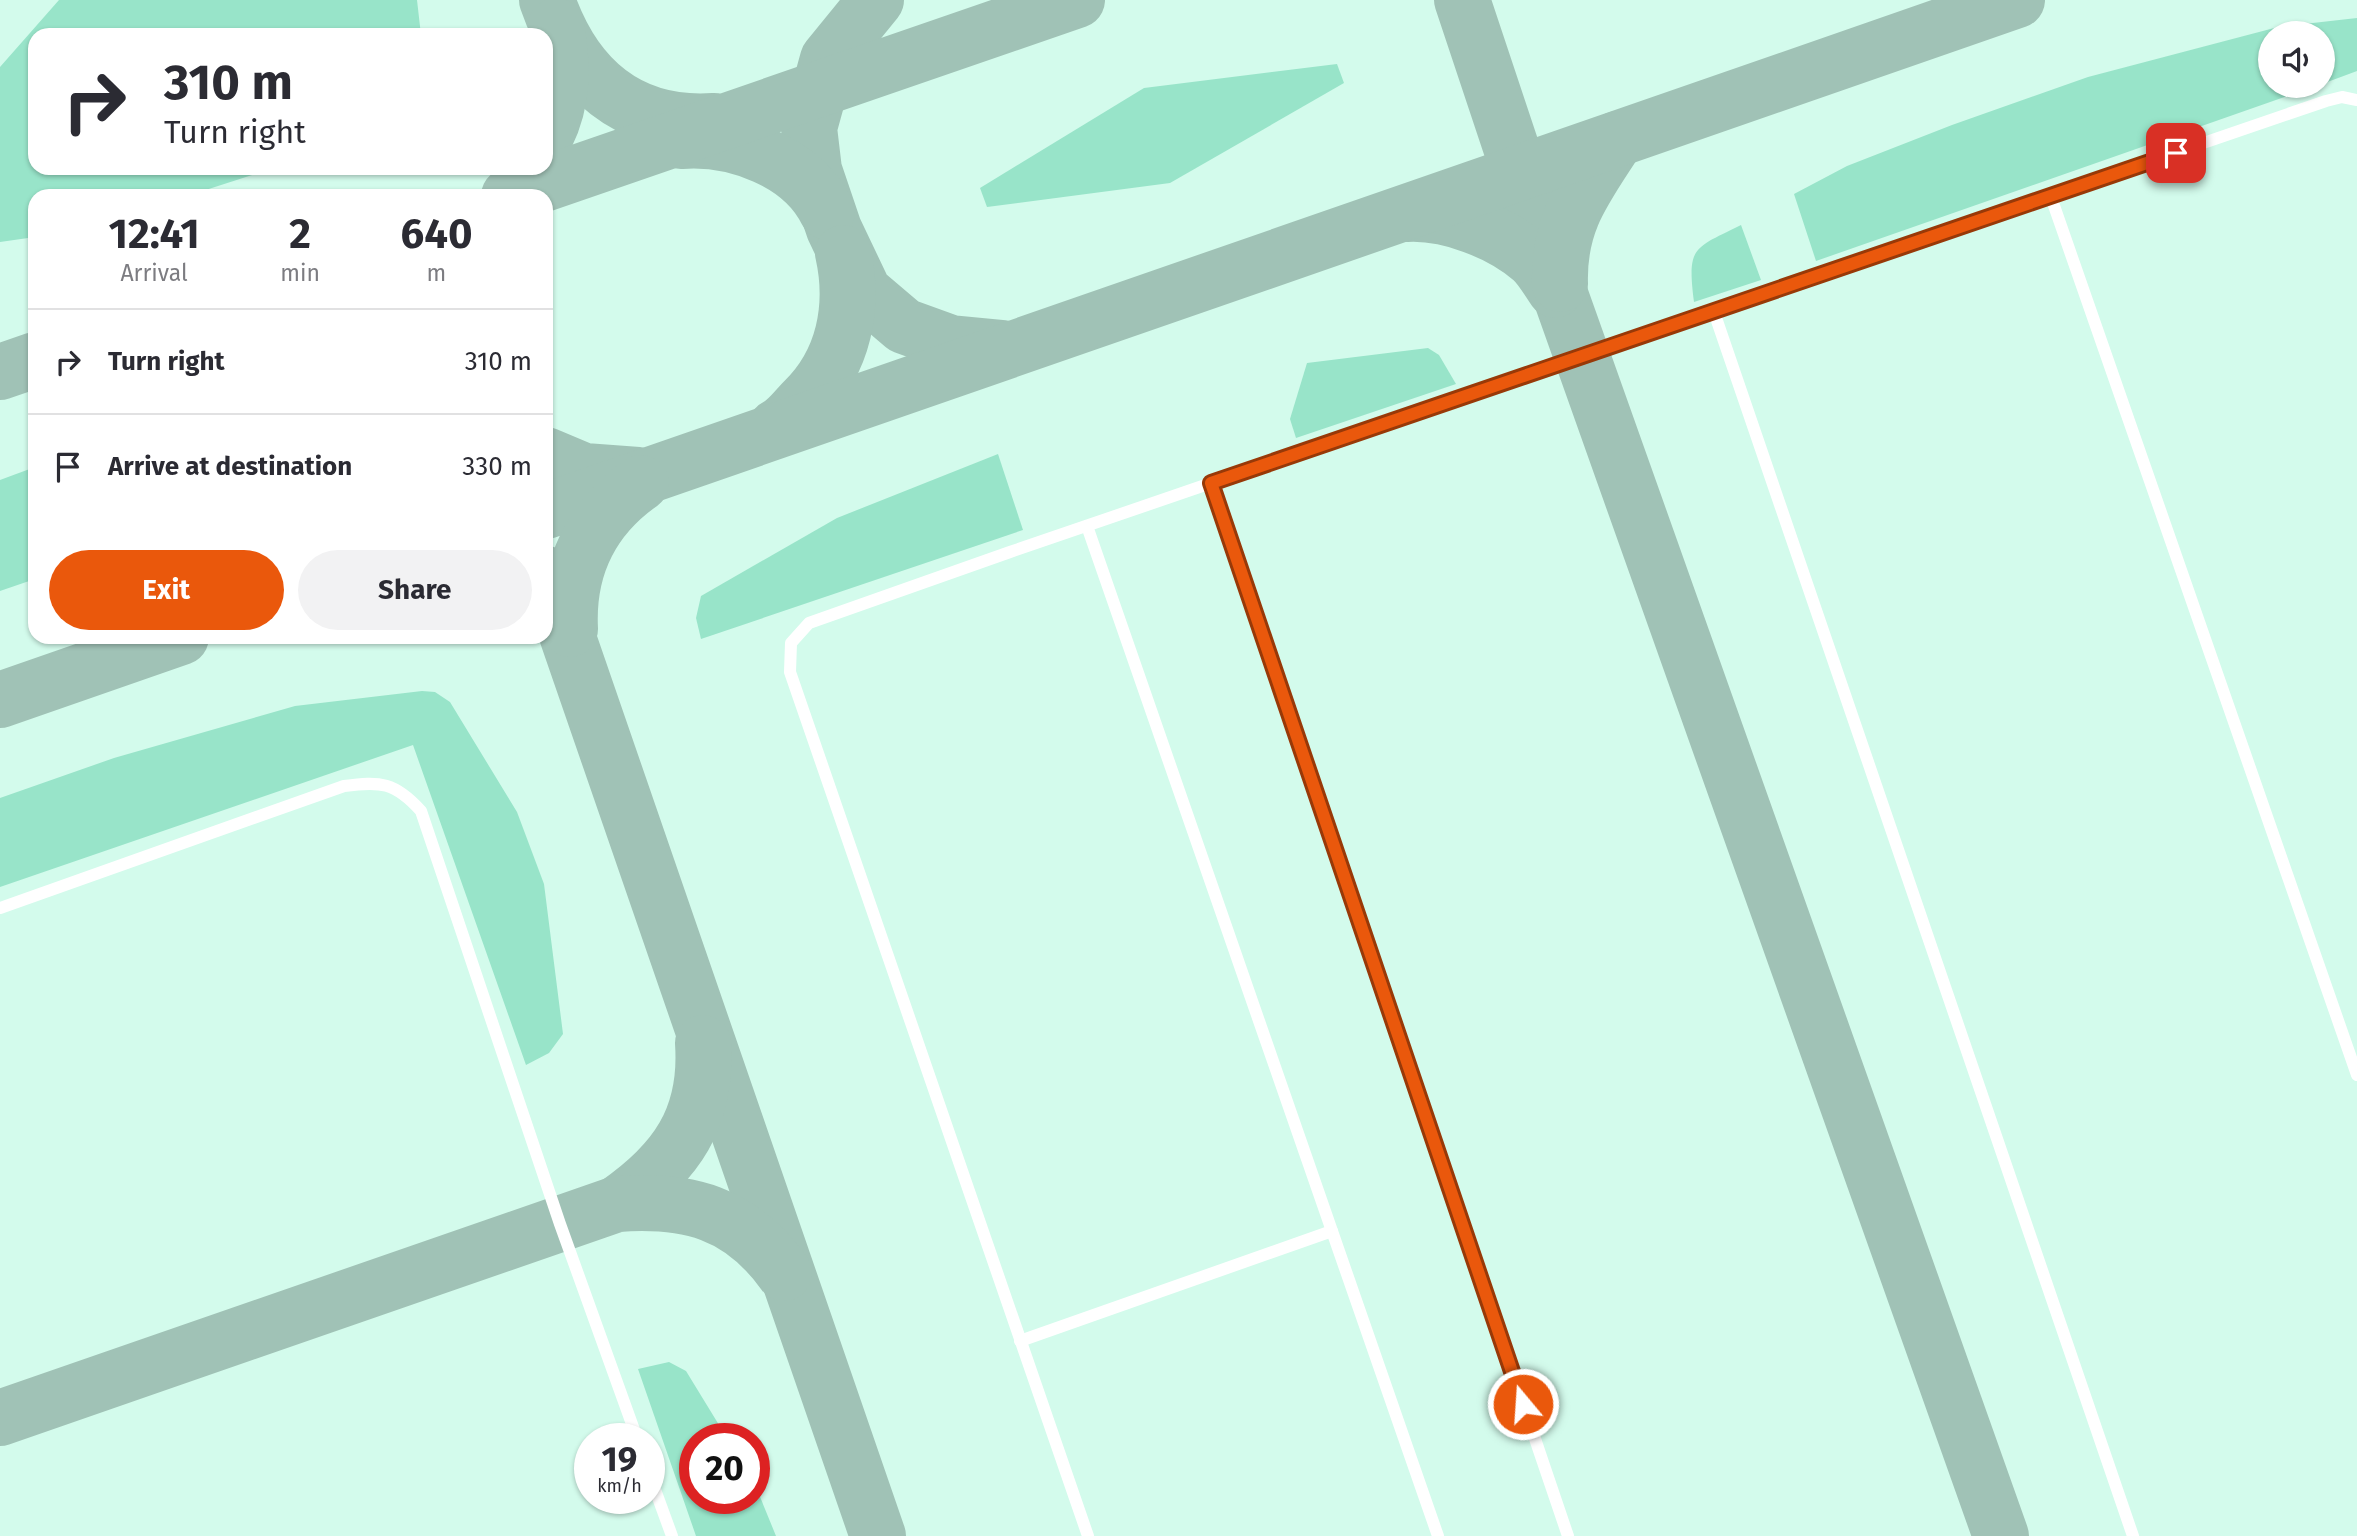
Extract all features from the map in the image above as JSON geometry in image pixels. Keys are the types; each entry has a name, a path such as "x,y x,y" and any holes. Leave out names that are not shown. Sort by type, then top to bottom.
{"lane":[{"path":"1088,1536 790,672 791,643 809,623 1211,483 2326,101 2342,97 2357,100"},
{"path":"2051,197 2357,1075"},
{"path":"1714,312 2133,1536"},
{"path":"1211,483 1568,1536"},
{"path":"1087,526 1438,1536"},
{"path":"0,908 344,786 371,782 394,787 410,799 421,811 560,1224 632,1423"},
{"path":"1020,1341 1332,1231"},
{"path":"664,1514 672,1536"}],"green space":[{"path":"59,0 417,0 420,28 34,28"},
{"path":"2357,18 2357,71 2335,79 2335,21 2331,21"},
{"path":"2258,32 2258,98 2282,98 1816,261 1794,194 1847,166 2088,77"},
{"path":"28,35 28,175 252,175 209,189 28,189 28,238 0,242 0,67"},
{"path":"1337,64 1344,83 1170,183 987,207 980,188 1144,88"},
{"path":"1741,225 1761,280 1694,302 1692,270 1697,252 1712,239"},
{"path":"1428,348 1439,355 1456,384 1296,438 1290,419 1307,363"},
{"path":"998,454 1023,530 701,639 696,618 701,596 837,518"},
{"path":"28,470 28,581 0,591 0,480"},
{"path":"422,691 435,692 450,702 517,812 544,884 563,1034 549,1053 526,1065 413,745 0,887 0,798 114,758 295,706"},
{"path":"669,1362 686,1371 718,1423 679,1423 679,1487 665,1447 665,1423 657,1423 638,1369"},
{"path":"688,1514 767,1514 776,1536 696,1536"}],"taxiway":[{"path":"547,0 572,53 608,92 630,106 655,116 683,121 714,121"},
{"path":"876,0 828,59 809,128 814,170 834,229 864,292 904,326 951,343 1003,348"},
{"path":"529,189 1077,0"},
{"path":"1462,0 1561,297 2001,1536"},
{"path":"553,509 2017,0"},
{"path":"553,119 560,82 556,26"},
{"path":"1560,284 1561,262 1569,224 1584,190 1617,139"},
{"path":"681,141 723,143 764,156 801,179 816,194 827,212"},
{"path":"1407,214 1457,220 1505,240 1532,259 1555,290"},
{"path":"776,427 788,419 818,386 837,351 843,333 848,293 843,253"},
{"path":"0,372 28,362"},
{"path":"553,458 584,471 638,475"},
{"path":"570,629 573,586 586,547 608,512 641,483"},
{"path":"553,594 878,1536"},
{"path":"0,700 161,644"},
{"path":"617,1204 656,1172 684,1136 694,1116 700,1094 703,1043"},
{"path":"0,1418 617,1204 667,1204 711,1214 731,1223 749,1236 784,1273"}],"route":[{"path":"1523,1404 1211,483 2176,153"}]}
